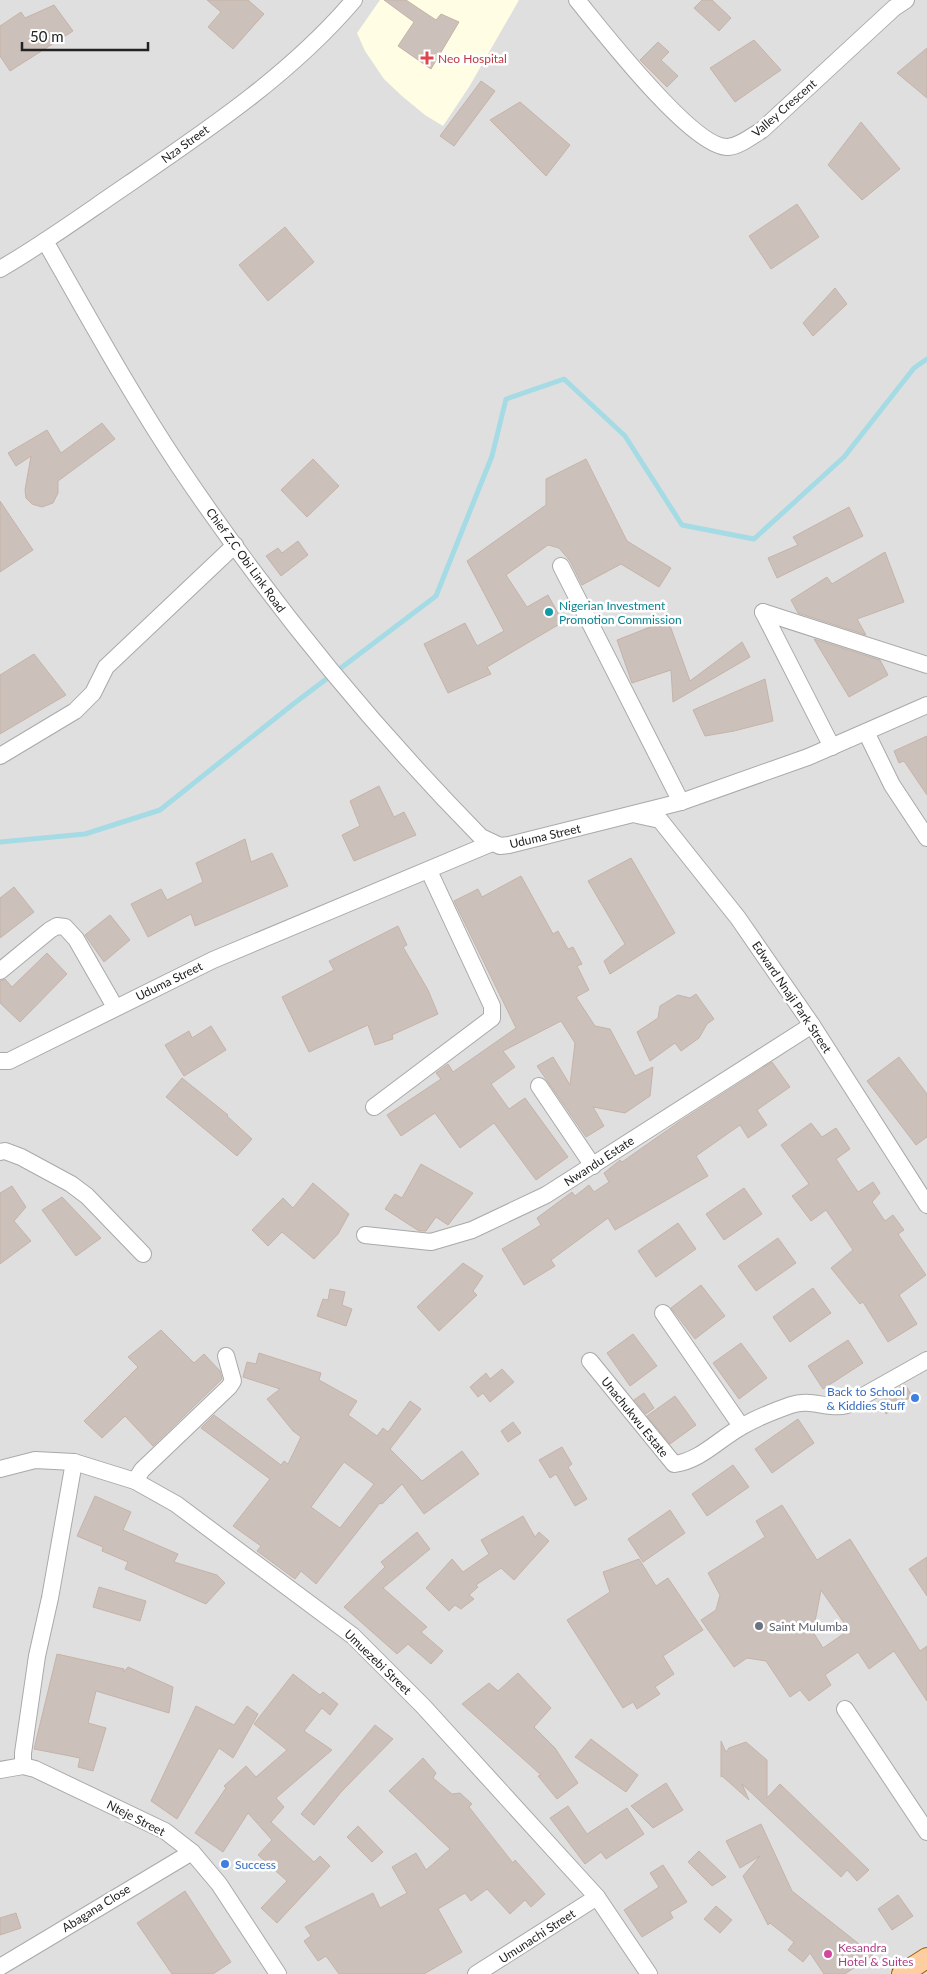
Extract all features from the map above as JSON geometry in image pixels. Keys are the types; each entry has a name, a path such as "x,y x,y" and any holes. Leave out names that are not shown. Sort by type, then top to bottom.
{"main road":[{"path":"902,1974 927,1958"}],"street":[{"name":"Nza Street","path":"0,269 45,241 179,150 266,84 310,46 354,0"},
{"name":"Valley Crescent","path":"577,0 621,55 686,124 713,142 727,147 744,142 762,130 897,3"},
{"name":"Chief Z.C Obi Link Road","path":"45,241 118,368 178,465 310,647 423,778 481,838 492,843"},
{"path":"0,756 75,711 93,693 106,667 235,545"},
{"path":"561,566 681,802"},
{"path":"832,746 763,612 927,665"},
{"name":"Uduma Street","path":"0,1062 9,1061 213,960 492,843 509,845 536,840 681,802 832,746 927,705"},
{"path":"866,732 892,785 927,838"},
{"name":"Edward Nnaji Park Street","path":"634,814 660,820 738,918 812,1025 926,1201"},
{"path":"374,1107 492,1018 492,1006 429,871"},
{"path":"0,971 50,930 57,926 65,927 76,939 115,1007"},
{"name":"Nwandu Estate","path":"365,1235 439,1241 472,1230 546,1195 812,1025"},
{"path":"539,1086 593,1166"},
{"path":"0,1152 5,1151 21,1157 71,1184 87,1196 143,1254"},
{"path":"663,1313 741,1426"},
{"path":"135,1481 142,1470 229,1387 233,1380 226,1356"},
{"name":"Unachukwu Estate","path":"590,1361 674,1464 684,1463 697,1456 741,1426 793,1404 810,1402 838,1407 848,1405 927,1360"},
{"name":"Umuezebi Street","path":"0,1469 35,1460 74,1462 135,1481 176,1504 353,1636 423,1706 597,1897 649,1974"},
{"path":"23,1766 23,1753 37,1656 52,1588 74,1462"},
{"path":"845,1709 927,1832"},
{"name":"Nteje Street","path":"0,1770 23,1766 46,1773 165,1831 192,1852 219,1884 278,1974"},
{"name":"Abagana Close","path":"0,1967 192,1852"},
{"name":"Umunachi Street","path":"476,1974 597,1897"}],"shaded area":[{"path":"0,0 927,0 927,1974 0,1974"},
{"name":"Neo Hospital","path":"380,0 519,0 469,87 443,126 425,115 384,79 365,51 357,33"}],"building":[{"path":"207,0 248,0 264,14 233,49 208,27 221,12"},
{"path":"384,0 406,0 436,20 441,14 459,22 431,69 398,46 414,22"},
{"path":"702,0 712,0 731,18 719,31 694,8"},
{"path":"54,5 73,31 10,71 0,56 0,26 21,12 25,18"},
{"path":"754,40 781,70 735,102 710,68"},
{"path":"658,42 669,52 661,60 678,76 667,87 640,60"},
{"path":"927,48 927,98 897,73"},
{"path":"481,81 495,91 454,146 440,136"},
{"path":"520,102 570,145 546,176 490,120"},
{"path":"861,122 900,169 862,200 828,165"},
{"path":"797,204 819,237 771,269 749,236"},
{"path":"285,227 314,262 268,301 239,265"},
{"path":"835,288 847,304 813,336 803,323"},
{"path":"102,423 115,439 58,481 58,493 53,503 42,507 32,504 26,498 25,490 31,456 16,466 8,453 47,430 61,453"},
{"path":"313,459 339,486 307,517 281,490"},
{"path":"586,459 627,541 671,568 659,587 621,564 582,585 570,561 559,548 548,545 506,575 527,607 548,595 563,622 487,667 491,674 448,693 424,644 465,623 477,646 504,631 467,561 546,505 546,479"},
{"path":"0,501 33,550 0,572"},
{"path":"849,507 863,536 777,578 768,558 798,545 793,537"},
{"path":"298,541 308,555 281,576 266,556 278,548 282,553"},
{"path":"885,552 904,602 857,619 866,635 798,613 791,600 827,577 832,584"},
{"path":"668,620 690,681 742,642 750,657 673,702 671,670 632,683 617,640"},
{"path":"814,639 880,660 888,675 849,697"},
{"path":"34,654 66,695 0,734 0,675"},
{"path":"765,679 773,721 705,736 693,710"},
{"path":"927,736 927,795 904,761 899,763 894,751"},
{"path":"379,786 394,817 404,812 416,835 354,861 342,835 360,826 350,801"},
{"path":"245,839 251,862 272,853 288,886 195,926 191,914 148,937 131,904 161,889 167,900 203,882 196,863"},
{"path":"631,858 675,933 610,974 604,961 625,944 588,881"},
{"path":"521,876 553,934 558,931 568,949 573,947 582,964 577,966 589,990 576,997 595,1026 610,1029 635,1076 653,1067 650,1096 625,1113 593,1107 604,1126 586,1137 537,1066 553,1057 570,1085 575,1043 561,1021 503,1051 515,1067 491,1084 509,1109 525,1098 568,1157 536,1180 494,1123 460,1148 435,1113 401,1136 387,1115 441,1079 436,1073 448,1064 453,1072 516,1028 454,901 478,889 482,897"},
{"path":"14,887 34,912 0,938 0,898"},
{"path":"110,915 130,940 104,962 85,935"},
{"path":"398,926 407,945 403,947 428,990 438,1014 392,1035 393,1039 375,1045 368,1025 309,1052 282,997 334,970 329,961"},
{"path":"47,953 67,974 20,1022 0,1003 0,981 5,979 12,987"},
{"path":"696,994 714,1019 707,1024 699,1038 681,1051 675,1043 650,1061 637,1032 658,1018 660,1006 678,995 690,998"},
{"path":"211,1026 226,1050 184,1076 165,1045 189,1031 192,1038"},
{"path":"899,1057 927,1094 927,1137 916,1145 867,1081"},
{"path":"772,1062 790,1087 757,1110 767,1125 748,1138 740,1125 696,1156 708,1176 615,1230 608,1218 551,1260 555,1266 524,1285 502,1249 541,1225 537,1218 572,1192 575,1196 589,1185 594,1192 609,1182 604,1173 620,1160 622,1162 679,1122"},
{"path":"182,1078 228,1115 252,1139 237,1156 166,1097"},
{"path":"811,1123 822,1137 836,1128 850,1149 836,1159 858,1192 873,1182 880,1193 872,1202 885,1221 893,1215 904,1230 898,1234 926,1275 899,1295 917,1324 888,1342 863,1302 860,1304 831,1268 853,1250 826,1210 811,1221 792,1196 809,1184 781,1145"},
{"path":"421,1164 473,1193 448,1225 436,1217 426,1231 419,1231 385,1209 395,1194 402,1198"},
{"path":"313,1183 349,1214 338,1234 314,1259 282,1232 268,1246 252,1230 283,1198 293,1208"},
{"path":"12,1186 26,1207 14,1221 31,1241 0,1264 0,1193"},
{"path":"744,1188 762,1214 724,1240 706,1214"},
{"path":"62,1197 101,1238 76,1256 42,1210"},
{"path":"678,1223 696,1249 656,1277 638,1251"},
{"path":"778,1238 796,1263 756,1291 738,1266"},
{"path":"463,1263 483,1276 473,1291 477,1295 439,1331 417,1307"},
{"path":"701,1285 725,1316 695,1339 671,1308"},
{"path":"813,1288 831,1313 790,1342 773,1317"},
{"path":"330,1289 345,1292 342,1305 352,1309 346,1326 317,1316 323,1299 328,1300"},
{"path":"161,1330 194,1363 204,1354 220,1371 222,1379 153,1446 125,1416 102,1438 84,1421 138,1367 128,1357"},
{"path":"633,1334 657,1366 630,1386 607,1353"},
{"path":"848,1340 863,1363 823,1389 808,1366"},
{"path":"741,1343 767,1378 739,1399 713,1363"},
{"path":"259,1353 321,1373 319,1380 357,1401 348,1415 377,1436 383,1428 388,1432 410,1401 421,1409 390,1449 422,1481 462,1451 479,1474 424,1514 402,1484 382,1504 380,1503 316,1584 301,1571 295,1579 257,1551 261,1546 233,1526 270,1479 201,1428 214,1415 281,1465 284,1461 288,1464 301,1437 293,1431 267,1399 280,1389 243,1377 247,1362 256,1364","holes":["344,1462 374,1484 340,1528 311,1507"]},
{"path":"502,1369 514,1382 490,1402 483,1393 478,1397 470,1387 486,1373 490,1379"},
{"path":"905,1384 912,1396 886,1414 878,1402"},
{"path":"644,1393 654,1408 646,1414 634,1400"},
{"path":"675,1396 696,1425 670,1444 647,1416"},
{"path":"798,1419 814,1443 772,1473 755,1449"},
{"path":"513,1422 521,1433 508,1442 501,1431"},
{"path":"562,1447 572,1464 568,1467 587,1499 575,1506 556,1474 550,1478 539,1460"},
{"path":"733,1465 749,1487 707,1516 692,1494"},
{"path":"95,1496 131,1512 123,1530 178,1554 174,1562 217,1575 225,1583 206,1604 125,1569 128,1562 102,1551 103,1547 77,1536"},
{"path":"782,1505 817,1560 850,1539 920,1651 927,1646 927,1701 894,1651 869,1669 858,1652 825,1675 831,1685 809,1701 800,1690 790,1697 766,1661 747,1658 734,1667 701,1620 716,1610 720,1595 708,1573 765,1537 756,1521","holes":["821,1590 849,1630 823,1648 813,1632"]},
{"path":"670,1510 685,1533 643,1562 628,1539"},
{"path":"523,1516 535,1537 539,1532 549,1541 514,1580 501,1568 476,1585 478,1587 469,1595 474,1599 461,1609 455,1605 449,1611 426,1588 452,1559 463,1572 489,1554 481,1540"},
{"path":"417,1532 430,1549 383,1588 427,1627 421,1632 443,1651 431,1664 408,1644 397,1654 344,1607 385,1567 381,1562"},
{"path":"927,1557 927,1596 909,1569"},
{"path":"639,1559 656,1586 668,1578 703,1630 663,1656 674,1674 655,1687 660,1694 637,1709 633,1702 623,1708 567,1620 610,1592 603,1572"},
{"path":"99,1587 146,1601 140,1621 93,1607"},
{"path":"57,1654 124,1669 124,1672 128,1667 173,1687 169,1713 96,1691 88,1723 106,1728 93,1771 78,1767 80,1758 34,1749"},
{"path":"518,1673 551,1708 534,1727 555,1748 578,1783 557,1799 538,1776 541,1775 462,1704 489,1683 498,1691"},
{"path":"293,1674 320,1695 323,1692 338,1704 330,1715 322,1708 304,1731 332,1750 276,1798 284,1807 271,1822 314,1862 320,1856 330,1866 277,1923 261,1908 287,1881 258,1855 272,1840 248,1813 223,1852 195,1833 226,1788 224,1786 246,1766 256,1777 287,1750 254,1724"},
{"path":"196,1706 234,1725 247,1706 258,1714 233,1758 219,1748 177,1819 151,1801"},
{"path":"375,1725 393,1739 341,1792 314,1825 301,1814"},
{"path":"591,1739 638,1775 626,1792 575,1757"},
{"path":"721,1741 726,1752 729,1748 746,1742 767,1760 767,1798 780,1784 869,1870 857,1881 847,1870 841,1877 742,1784 749,1800 721,1777"},
{"path":"423,1758 436,1773 433,1778 452,1794 460,1793 472,1804 469,1807 513,1863 515,1860 545,1894 531,1907 525,1900 510,1914 487,1889 471,1901 465,1893 438,1909 462,1952 424,1974 339,1974 326,1956 318,1961 304,1941 311,1936 305,1927 373,1893 380,1908 407,1893 392,1867 416,1853 426,1870 450,1849 389,1791"},
{"path":"666,1783 683,1810 653,1828 631,1806"},
{"path":"568,1806 587,1834 627,1808 644,1834 606,1859 601,1852 585,1864 550,1818"},
{"path":"761,1824 792,1891 873,1955 845,1974 824,1974 810,1953 803,1962 788,1950 794,1942 770,1923 768,1925 743,1876 760,1856 740,1868 726,1841"},
{"path":"358,1826 383,1852 372,1862 347,1837"},
{"path":"699,1851 726,1877 712,1886 688,1862"},
{"path":"663,1865 687,1902 670,1912 673,1918 642,1937 624,1910 659,1887 650,1873"},
{"path":"185,1891 231,1962 213,1974 172,1974 137,1923"},
{"path":"898,1895 913,1916 892,1930 878,1909"},
{"path":"716,1906 732,1920 720,1933 704,1919"},
{"path":"16,1913 21,1928 0,1935 0,1918"}],"waterway":[{"path":"0,842 85,834 160,810 292,705 436,596 492,456 506,399 564,379 625,436 682,525 754,539 844,457 914,368 927,359"}],"place":[{"name":"Neo Hospital","path":"427,58"},
{"name":"Nigerian Investment Promotion Commission","path":"549,612"},
{"name":"Back to School & Kiddies Stuff","path":"915,1398"},
{"name":"Saint Mulumba","path":"759,1626"},
{"name":"Success","path":"225,1864"},
{"name":"Kesandra Hotel & Suites","path":"828,1954"}]}
